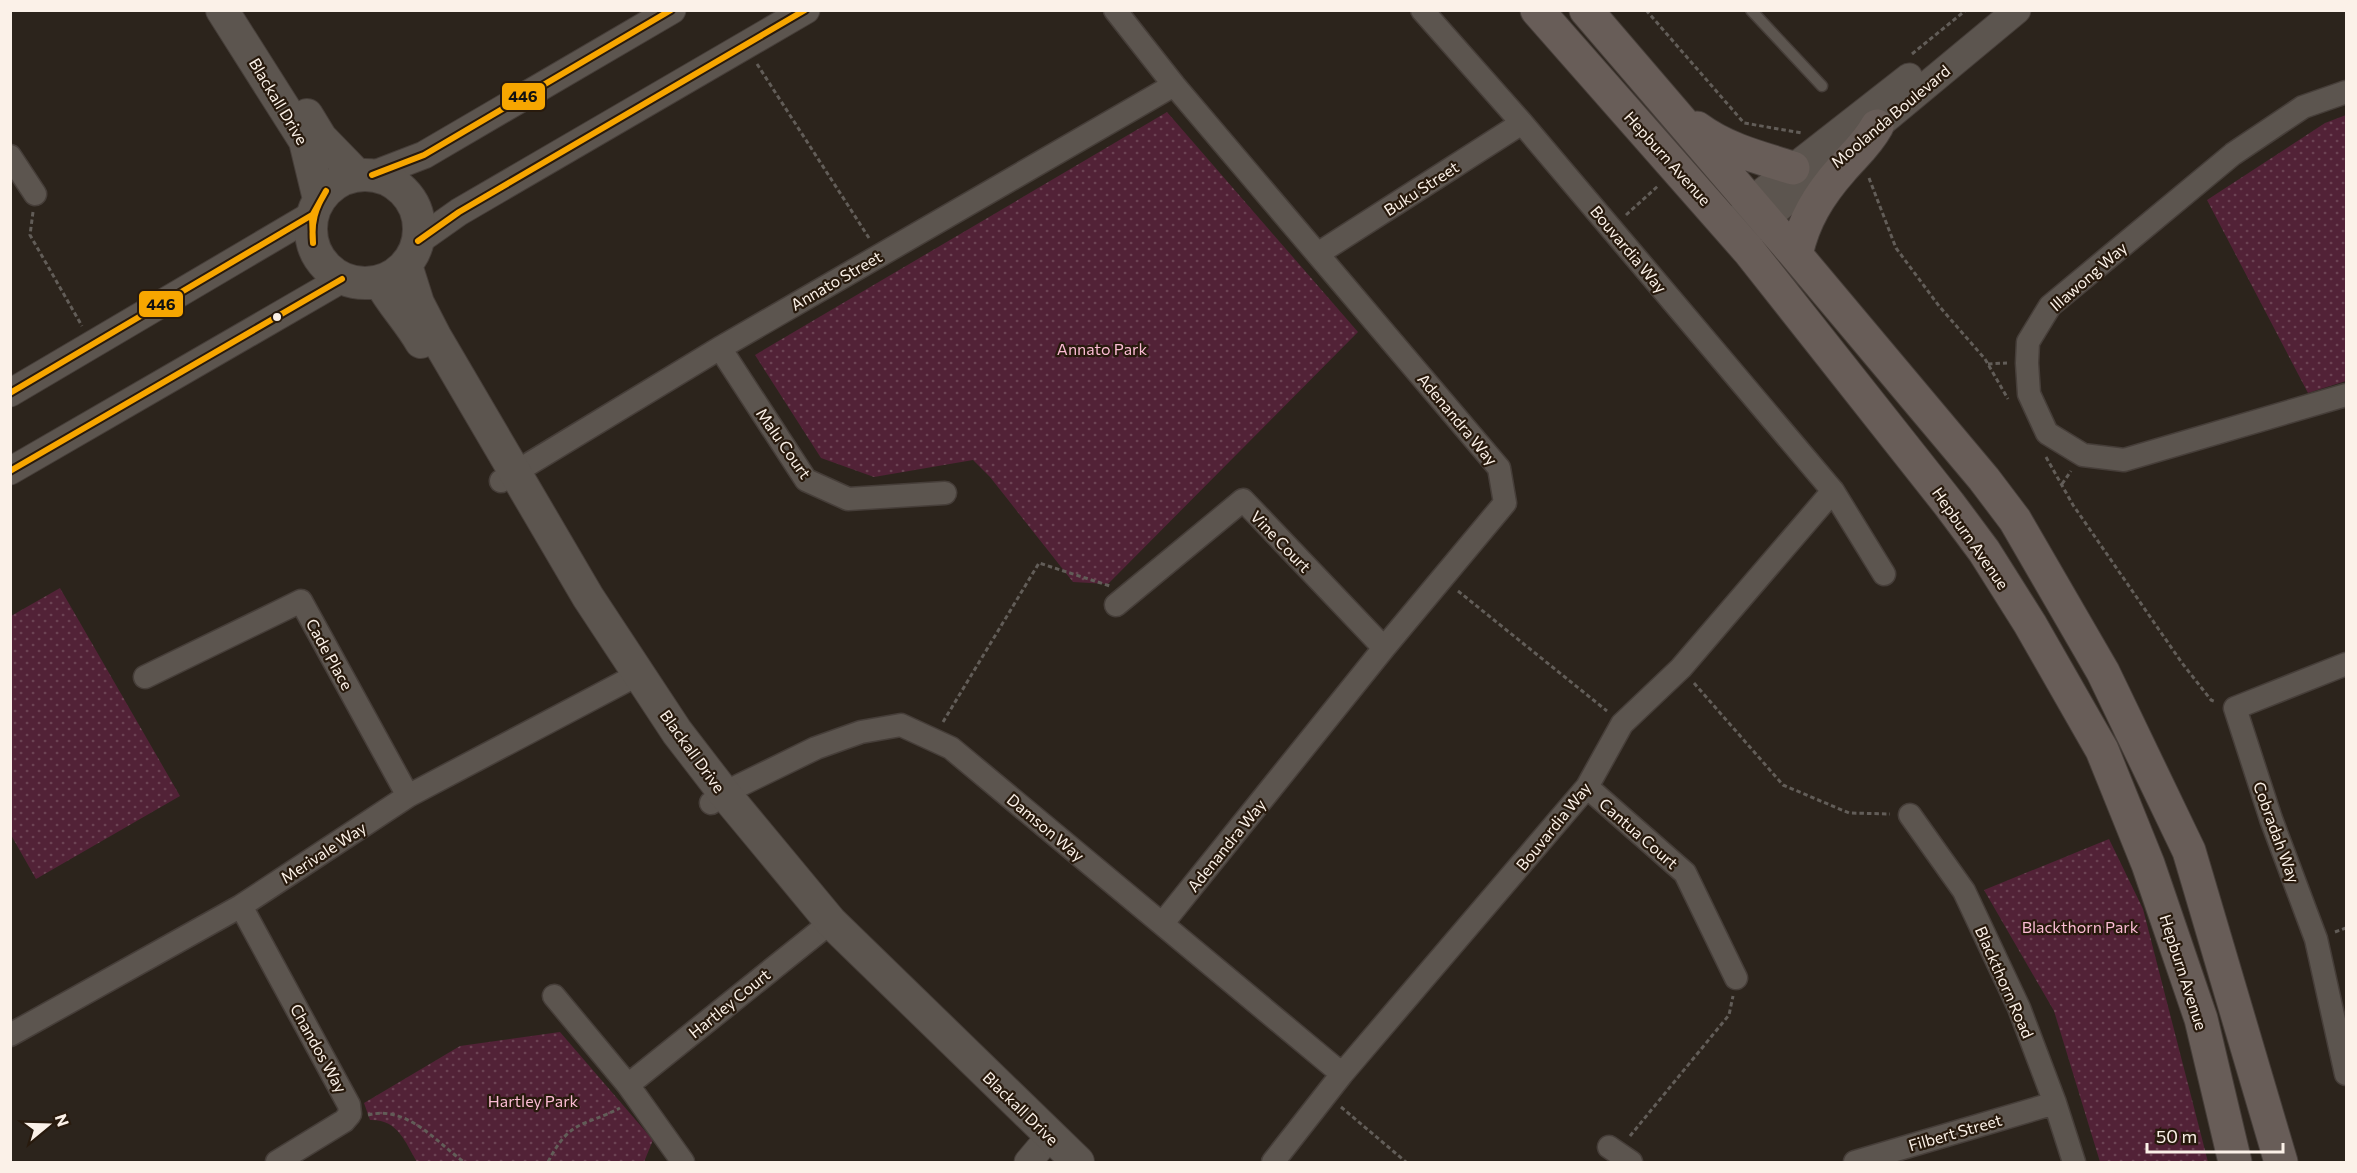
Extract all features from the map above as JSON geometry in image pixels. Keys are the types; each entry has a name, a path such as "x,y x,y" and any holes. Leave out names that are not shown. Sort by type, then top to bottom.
{"main road":[{"name":"Blackall Drive","path":"222,10 305,141 316,207"},
{"name":"Blackall Drive","path":"241,10 321,138 364,175"},
{"name":"Hepburn Avenue","path":"1537,10 1749,252 1984,551 2030,624 2102,750 2148,864 2201,1019 2235,1162"},
{"name":"Hepburn Avenue","path":"1586,10 1796,255 1984,479 2015,520 2103,672 2189,851 2281,1162"},
{"path":"1671,110 1710,138 1757,158 1793,168"},
{"path":"1796,255 1801,230 1818,200 1842,168 1868,144 1877,126"},
{"path":"364,175 395,184 407,195 418,218 401,263 365,284 342,279 328,270 314,249 310,232 316,207 331,186 364,175"},
{"name":"Blackall Drive","path":"401,263 422,311 508,477 588,597 631,678 717,798 824,927 1053,1155"}],"street":[{"path":"364,175 424,155 672,10"},
{"path":"401,263 459,212 806,10"},
{"name":"Adenandra Way","path":"1115,10 1174,85 1319,253 1499,468 1504,503 1162,924"},
{"name":"Bouvardia Way","path":"1422,10 1522,123 1833,491 1884,574"},
{"name":"Moolanda Boulevard","path":"1749,252 1762,192 1990,10"},
{"name":"Moolanda Boulevard","path":"1718,214 1774,212 2017,10"},
{"name":"Annato Street","path":"508,477 720,348 1174,85"},
{"name":"Illawong Way","path":"2346,92 2303,107 2233,154 2050,306 2028,342 2027,363 2029,394 2047,433 2083,455 2124,460 2346,395"},
{"name":"Buku Street","path":"1319,253 1522,123"},
{"path":"10,156 35,194"},
{"path":"10,393 93,346 316,207"},
{"path":"10,471 342,279"},
{"name":"Malu Court","path":"720,348 806,480 848,499 945,493"},
{"name":"Bouvardia Way","path":"1273,1162 1342,1074 1587,787 1623,724 1681,668 1833,491"},
{"name":"Vine Court","path":"1122,598 1243,500 1384,648"},
{"name":"Cade Place","path":"145,677 301,601 408,796"},
{"name":"Cobradah Way","path":"2346,664 2235,708 2271,819 2316,939 2346,1074"},
{"name":"Merivale Way","path":"10,1035 241,906 408,796 631,678"},
{"name":"Damson Way","path":"717,798 816,748 861,732 901,725 933,739 951,748 1342,1074"},
{"name":"Cantua Court","path":"1587,787 1685,873 1736,978"},
{"name":"Blackthorn Road","path":"1910,815 1964,891 2019,1008 2055,1103 2074,1162"},
{"name":"Chandos Way","path":"241,906 349,1105 350,1114 344,1121"},
{"name":"Hartley Court","path":"632,1090 824,927"},
{"path":"554,996 632,1090 683,1162"},
{"name":"Filbert Street","path":"1855,1162 2055,1103"},
{"path":"277,1162 344,1121"}],"lane":[{"path":"1751,10 1822,86"}],"path":[{"path":"1646,10 1743,123 1808,134"},
{"path":"745,47 879,255"},
{"path":"35,194 30,235 93,346"},
{"path":"933,739 1039,563 1122,598"},
{"path":"1443,579 1623,724"},
{"path":"1681,668 1783,784 1848,813 1910,815"},
{"path":"1619,1154 1729,1016 1736,978"},
{"path":"548,1162 568,1132 584,1121 624,1106 632,1090"},
{"path":"1326,1094 1406,1162"},
{"path":"344,1121 375,1113 395,1112 413,1122 464,1162"}],"green space":[{"name":"Annato Park","path":"1167,112 1358,332 1108,584 1073,582 990,477 973,460 874,477 821,458 755,355"},
{"path":"2346,115 2346,381 2308,393 2207,200 2325,123"},
{"path":"60,588 180,796 36,879 11,835 11,616"},
{"name":"Blackthorn Park","path":"2109,839 2143,909 2208,1162 2100,1162 2054,1011 1984,890"},
{"name":"Hartley Park","path":"560,1032 653,1140 644,1162 417,1162 400,1133 387,1123 370,1120 364,1103 460,1046"}],"transit line":[{"name":"446","path":"372,175 424,155 671,10"},
{"name":"446","path":"418,241 459,212 805,10"},
{"name":"446","path":"313,243 312,216 326,191"},
{"name":"446","path":"313,243 315,216 326,191"},
{"name":"446","path":"10,393 312,215"},
{"name":"446","path":"10,471 342,279"}]}
